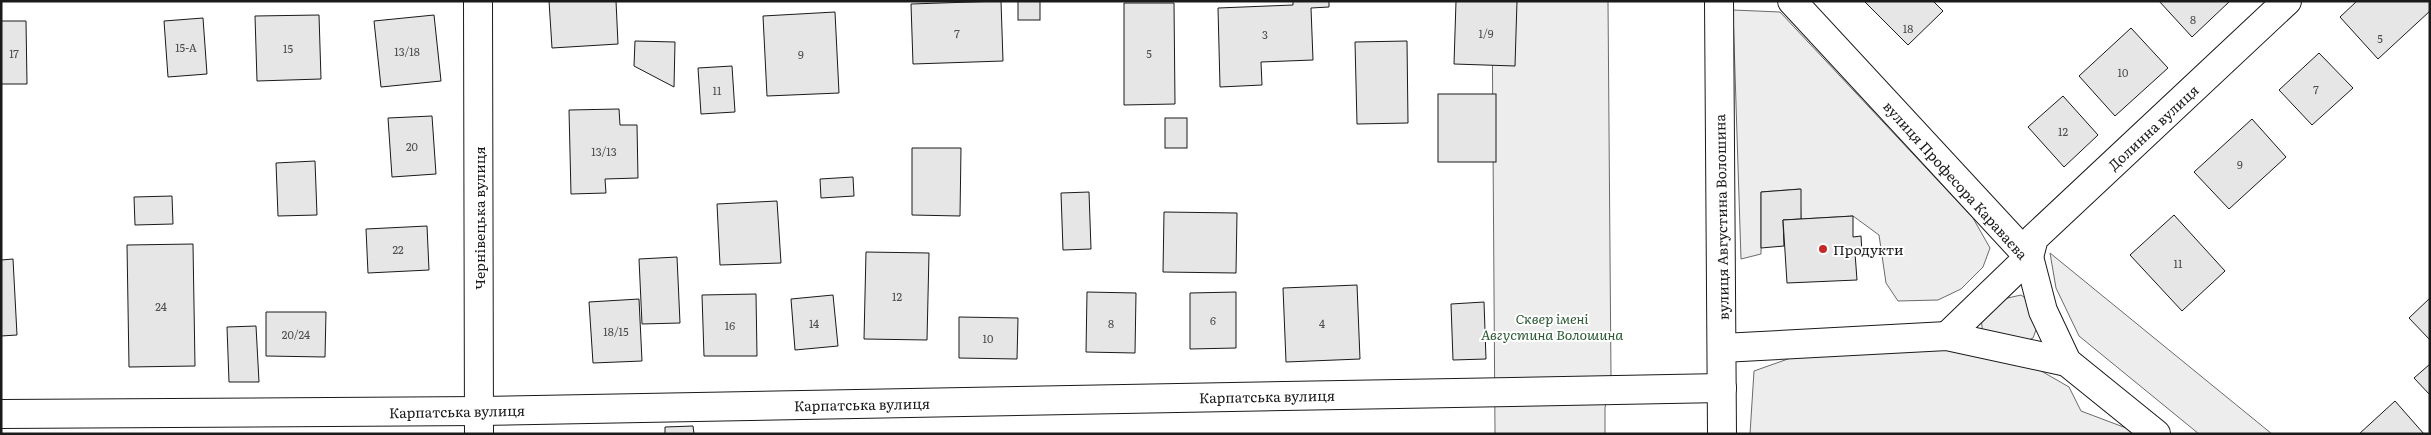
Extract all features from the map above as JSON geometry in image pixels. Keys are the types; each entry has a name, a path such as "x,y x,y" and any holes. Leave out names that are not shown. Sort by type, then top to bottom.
{"street":[{"name":"Чернівецька вулиця","path":"478,1 480,422"},
{"name":"вулиця Августина Волошина","path":"1719,1 1722,434"},
{"name":"вулиця Професора Караваєва","path":"1792,1 2029,257 2043,311 2067,362 2156,434"},
{"name":"Долинна вулиця","path":"2029,257 2034,238 2287,1"},
{"path":"1947,336 2029,257"},
{"path":"1722,348 1947,336 2067,362"},
{"name":"Карпатська вулиця","path":"1,414 480,422 1722,388"}],"green space":[{"name":"Сквер імені Августина Волошина","path":"1492,1 1608,1 1611,377 1605,408 1605,434 1495,434"},
{"path":"1733,10 1780,12 1973,218 1990,248 1983,267 1961,289 1938,300 1898,301 1886,283 1879,235 1853,216 1801,219 1800,189 1761,192 1761,254 1741,259"},
{"path":"2050,253 2272,434 2199,434 2079,336 2056,288"},
{"path":"2021,295 2043,311 2033,338 2015,346 1983,335 1981,318 1990,302"},
{"path":"1966,348 2029,364 2069,387 2081,411 2142,434 1750,434 1754,371 1802,354"}],"building":[{"path":"549,1 616,1 618,44 552,48"},
{"path":"1001,1 1003,61 913,64 911,4"},
{"path":"1018,1 1040,1 1040,20 1018,20"},
{"path":"1293,1 1329,1 1329,7 1311,8 1313,60 1261,62 1262,85 1220,87 1218,8 1293,5"},
{"path":"1456,1 1517,1 1515,66 1454,64"},
{"path":"1864,1 1933,1 1943,11 1908,45"},
{"path":"2159,1 2230,1 2192,37"},
{"path":"2357,1 2430,1 2430,11 2378,59 2340,17"},
{"path":"1124,3 1174,3 1175,104 1124,105"},
{"path":"835,12 839,93 767,96 763,16"},
{"path":"319,15 321,79 257,81 255,16"},
{"path":"434,15 441,81 381,87 374,21"},
{"path":"203,18 207,74 168,77 164,21"},
{"path":"1,21 26,21 27,84 1,84"},
{"path":"2131,28 2168,68 2115,116 2079,76"},
{"path":"635,41 675,42 674,87 634,66"},
{"path":"1407,41 1408,123 1357,124 1355,42"},
{"path":"2319,53 2353,88 2312,125 2279,90"},
{"path":"732,66 735,112 701,114 698,68"},
{"path":"1438,94 1496,94 1496,162 1438,162"},
{"path":"2063,96 2098,135 2064,167 2028,127"},
{"path":"619,109 620,125 637,125 638,178 605,179 606,193 571,194 569,110"},
{"path":"432,116 436,174 392,177 388,118"},
{"path":"1165,118 1187,118 1187,148 1165,148"},
{"path":"2252,119 2286,157 2229,209 2194,172"},
{"path":"912,148 961,148 960,216 912,215"},
{"path":"315,161 317,215 278,216 276,163"},
{"path":"853,177 854,196 821,198 820,179"},
{"path":"1801,189 1801,219 1783,220 1784,246 1761,248 1761,192"},
{"path":"1089,192 1091,249 1063,250 1061,193"},
{"path":"172,196 173,224 135,225 134,197"},
{"path":"777,201 781,263 720,265 717,204"},
{"path":"1164,212 1237,213 1236,273 1163,272"},
{"path":"2174,215 2225,271 2182,311 2130,255"},
{"name":"Продукти","path":"1853,216 1853,237 1861,236 1862,253 1855,253 1857,280 1787,283 1783,220"},
{"path":"427,226 429,270 368,273 366,229"},
{"path":"193,244 195,366 129,367 127,245"},
{"path":"866,252 929,253 927,340 864,339"},
{"path":"677,257 680,323 642,324 639,259"},
{"path":"13,259 17,335 1,336 1,260"},
{"path":"1357,285 1360,359 1286,362 1283,288"},
{"path":"1087,292 1136,293 1135,353 1086,352"},
{"path":"1236,292 1236,348 1190,349 1190,293"},
{"path":"756,294 757,356 704,356 702,295"},
{"path":"833,295 838,346 795,350 791,299"},
{"path":"2430,298 2430,340 2409,318"},
{"path":"639,299 642,361 593,363 589,302"},
{"path":"1484,302 1486,359 1453,360 1451,304"},
{"path":"266,312 326,312 325,357 266,356"},
{"path":"959,317 1018,318 1017,359 959,358"},
{"path":"256,326 259,382 229,382 227,327"},
{"path":"2430,364 2430,395 2414,378"},
{"path":"2395,401 2424,434 2359,434"},
{"path":"693,426 694,434 665,434 665,427"}],"place":[{"name":"Продукти","path":"1823,249"}]}
